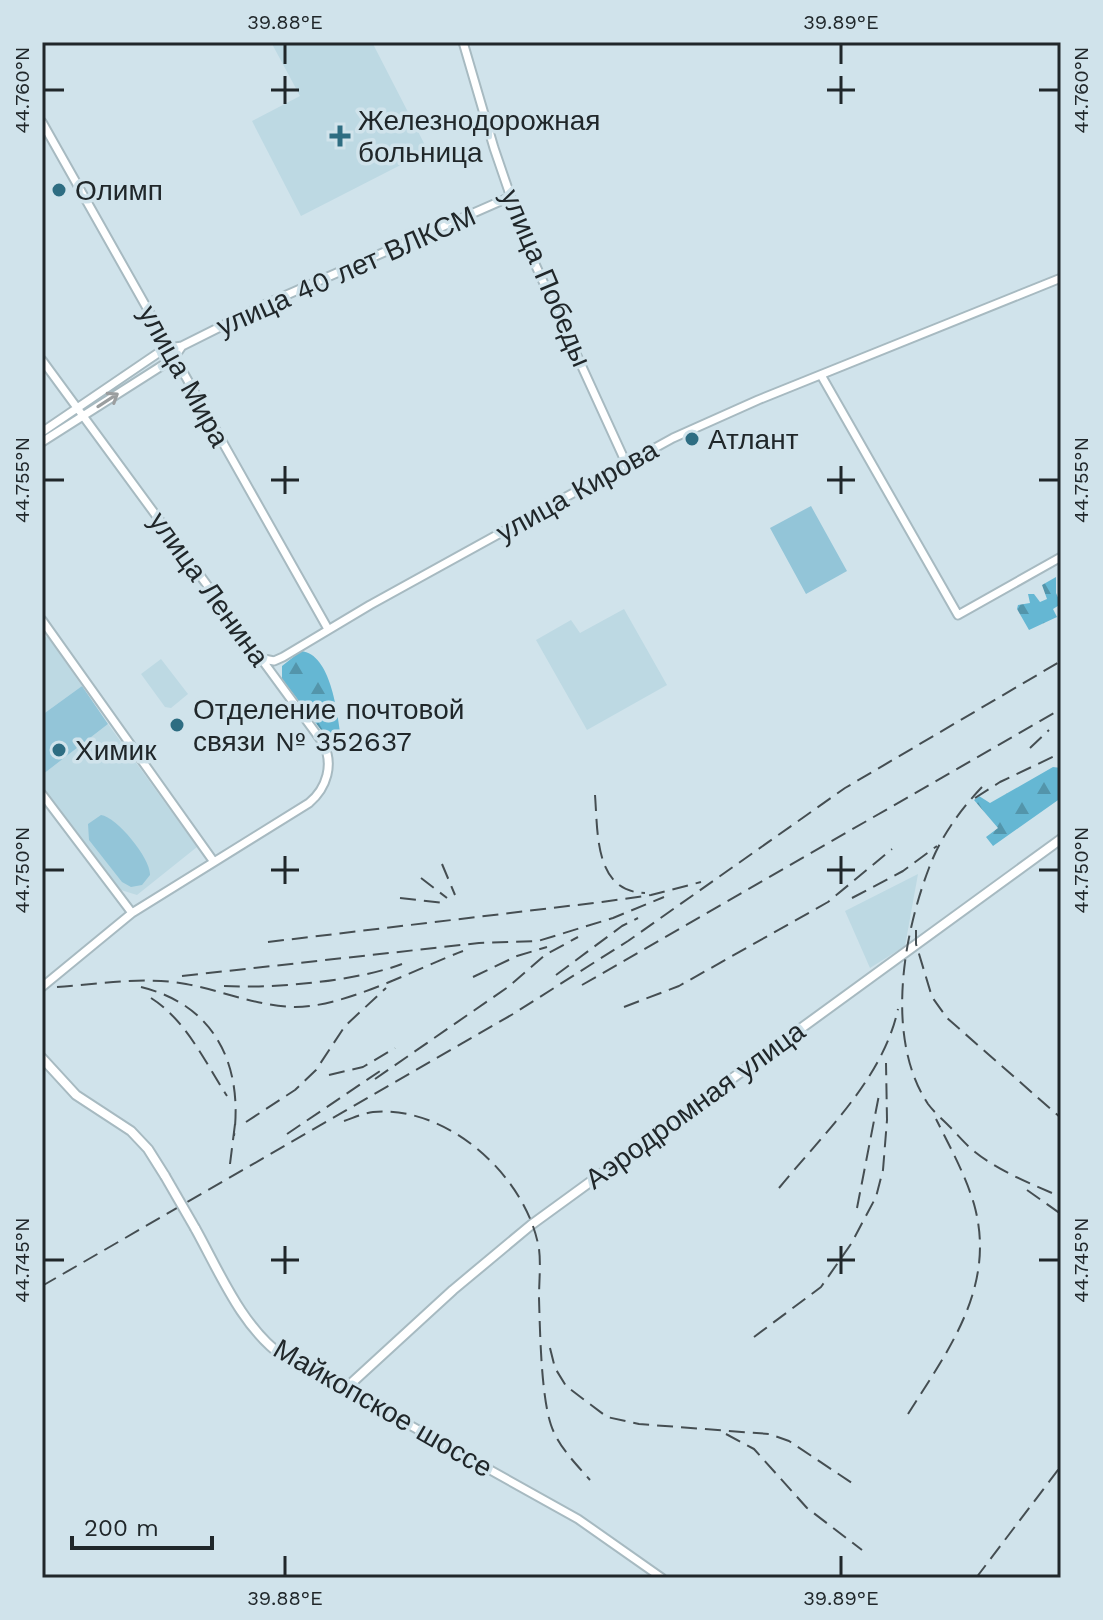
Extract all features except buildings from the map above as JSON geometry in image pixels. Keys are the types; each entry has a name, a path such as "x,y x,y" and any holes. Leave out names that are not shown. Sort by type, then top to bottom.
{"main road":[{"name":"Аэродромная улица","path":"345,1389 453,1290 531,1225 1061,839"},
{"name":"Майкопское шоссе","path":"42,1058 76,1095 131,1131 148,1149 237,1302 268,1343 285,1358 345,1389"}],"street":[{"name":"улица Победы","path":"463,42 530,253 626,463"},
{"name":"улица Мира","path":"43,127 328,629"},
{"name":"улица 40 лет ВЛКСМ","path":"42,432 168,348 182,346 266,304 510,197"},
{"name":"улица Кирова","path":"259,658 274,661 283,657 626,463 716,419 1061,278"},
{"name":"улица 40 лет ВЛКСМ","path":"42,442 174,358 182,346"},
{"name":"улица Ленина","path":"42,360 323,743 328,760 325,783 318,795 132,913 65,967"},
{"path":"821,375 958,615 1061,557"},
{"path":"42,620 212,863"},
{"path":"42,627 212,863"},
{"path":"279,685 277,667 283,657"},
{"path":"42,794 132,913"},
{"path":"42,987 65,967"},
{"path":"42,995 65,967"},
{"name":"Майкопское шоссе","path":"345,1389 578,1519 662,1578"}],"shaded area":[{"name":"Железнодорожная больница","path":"271,42 372,42 428,151 301,216 252,121 300,96"},
{"path":"811,506 847,571 806,594 770,528"},
{"path":"624,609 667,685 587,730 536,640 571,620 580,633"},
{"path":"47,636 82,686 42,715 42,640"},
{"path":"161,659 188,694 171,708 165,707 141,674"},
{"name":"Химик","path":"82,686 108,724 42,775 42,715"},
{"path":"108,724 197,847 137,895 121,890 42,786 42,775"},
{"path":"101,815 124,831 145,859 150,875 142,885 131,887 122,882 89,840 88,824"},
{"path":"918,874 905,946 870,968 845,911"}],"green space":[{"path":"1056,577 1056,593 1061,604 1053,609 1057,617 1029,630 1017,609 1018,605 1030,603 1028,594 1034,594 1040,602 1047,599 1042,585"},
{"path":"301,651 319,662 326,673 341,737 328,739 282,679 282,666"},
{"path":"1053,767 1061,768 1061,798 993,846 986,837 998,828 974,800 979,796 990,803"}],"railway":[{"path":"42,1286 513,1014 628,941 845,788 1061,661"},
{"path":"582,985 1061,709"},
{"path":"1030,748 1049,730"},
{"path":"975,798 1000,782 1061,753"},
{"path":"982,787 945,835 920,895 906,955 903,987 906,1049 915,1078 928,1104 968,1146 1006,1172 1061,1197"},
{"path":"595,795 599,842 608,871 616,882 628,890 645,893"},
{"path":"852,898 903,871 937,846"},
{"path":"624,1007 679,986 828,902 892,849"},
{"path":"442,864 455,895"},
{"path":"421,878 447,898"},
{"path":"268,942 602,902 651,895 701,882"},
{"path":"182,976 479,943 538,941 613,918 664,897"},
{"path":"400,898 445,903"},
{"path":"556,975 622,926 638,918"},
{"path":"916,930 916,944 932,997 947,1018 1061,1118"},
{"path":"375,1079 508,987 545,955 578,937"},
{"path":"473,977 517,956 547,947"},
{"path":"57,987 122,981 170,982 267,1004 295,1007 336,1001 358,994 463,951"},
{"path":"224,986 314,982 362,975 402,964"},
{"path":"141,987 188,1008 205,1023 219,1042 234,1085 234,1136"},
{"path":"246,1122 295,1090 316,1070 345,1026 386,988"},
{"path":"151,998 185,1030 227,1096"},
{"path":"779,1188 865,1082 890,1035 898,1009"},
{"path":"329,1075 363,1067 395,1048"},
{"path":"754,1337 821,1287 851,1244 876,1197 883,1170 887,1120 886,1063"},
{"path":"287,1134 383,1069"},
{"path":"857,1208 879,1095"},
{"path":"344,1121 373,1112 401,1113 429,1120 480,1151 519,1196 539,1249 543,1380 551,1425 558,1440 590,1480"},
{"path":"908,1414 953,1341 974,1289 979,1262 979,1234 974,1204 962,1171 936,1119"},
{"path":"230,1164 235,1124"},
{"path":"1027,1190 1061,1214"},
{"path":"550,1348 555,1368 566,1386 607,1417 639,1424 769,1434 789,1441 852,1483"},
{"path":"726,1434 754,1449 807,1508 862,1550"},
{"path":"976,1578 1061,1466"}],"place":[{"name":"Железнодорожная больница","path":"340,136"},
{"name":"Олимп","path":"59,190"},
{"name":"Атлант","path":"692,439"},
{"name":"Отделение почтовой связи № 352637","path":"177,725"},
{"name":"Химик","path":"59,750"}]}
